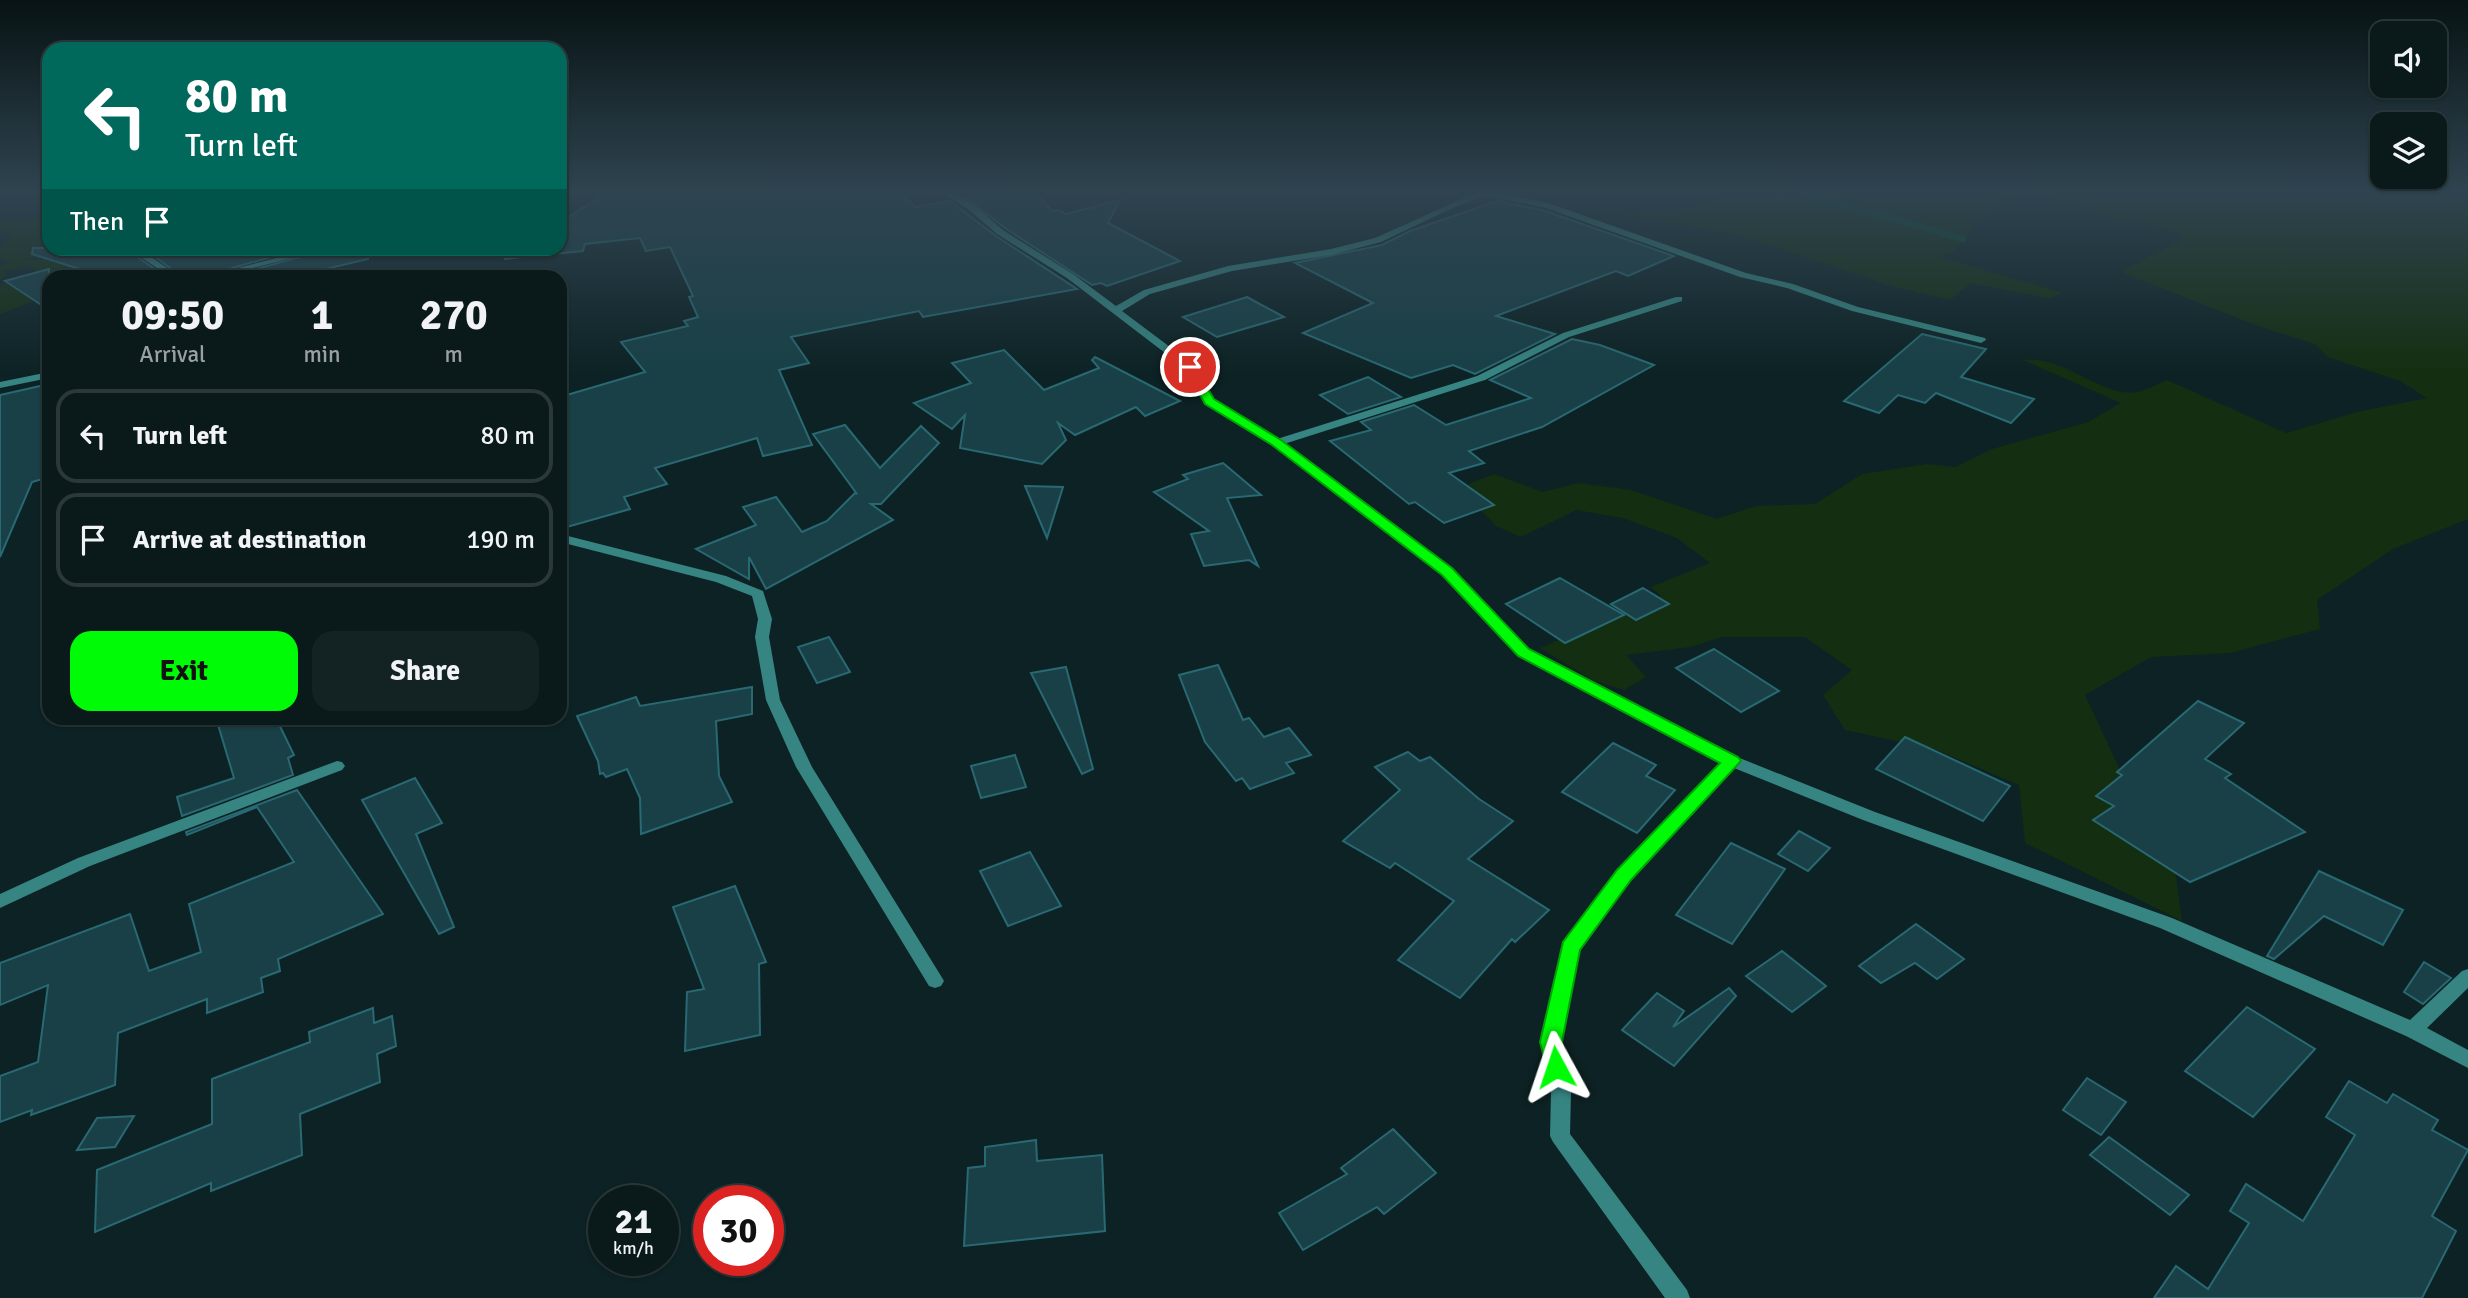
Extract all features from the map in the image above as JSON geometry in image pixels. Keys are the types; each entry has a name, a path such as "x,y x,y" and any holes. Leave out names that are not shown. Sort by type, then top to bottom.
{"street":[{"path":"1034,254 1070,276 1190,367 1209,401 1276,443 1447,571 1524,653 1732,761 1869,816 2166,923 2413,1030 2468,1060"},
{"path":"1115,311 1147,292 1186,280 1231,268 1321,254"},
{"path":"1682,254 1855,309 1981,340"},
{"path":"143,256 165,270"},
{"path":"237,270 295,256"},
{"path":"1276,443 1481,378 1566,335 1679,299"},
{"path":"0,385 42,376"},
{"path":"567,540 721,579 758,594 765,619 762,637 773,700 783,722 804,767 935,981"},
{"path":"1679,1298 1560,1136 1562,1092 1551,1042 1570,948 1624,875 1732,761"},
{"path":"0,901 84,862 337,766"},
{"path":"2413,1030 2468,976"}],"green space":[{"path":"0,254 41,254 26,260 108,256 142,258 139,263 111,270 42,270 42,298 0,314 0,285 38,273 31,267 4,271 6,276 0,280 0,265 11,262 0,258"},
{"path":"1794,254 1949,254 1941,257 2063,293 2048,298 1970,283 1950,300 1891,286"},
{"path":"2155,254 2468,254 2468,519 2393,549 2317,600 2320,629 2230,653 2151,657 2085,695 2121,772 2167,808 2182,921 2025,843 2019,785 1934,749 1845,730 1823,695 1852,670 1805,637 1722,637 1691,647 1626,655 1646,677 1624,690 1594,681 1540,648 1661,596 1651,587 1710,563 1677,538 1623,518 1576,510 1521,537 1496,526 1459,488 1494,474 1543,492 1578,483 1631,490 1717,519 1756,506 1815,504 1862,474 1927,464 1956,467 1992,449 2088,422 2121,403 2023,360 2053,363 2110,389 2123,392 2141,391 2167,380 2286,433 2357,412 2427,398 2400,381 2328,357 2315,344 2261,327 2120,272"}],"building":[{"path":"32,254 136,256 156,270 83,270"},
{"path":"673,254 1023,254 1077,289 923,317 919,311 791,337 809,363 779,370 812,445 763,456 757,438 655,468 667,484 624,497 630,509 567,527 567,395 645,372 621,342 688,326 684,321 698,317 689,297 693,296"},
{"path":"1044,254 1166,254 1180,261 1107,286 1101,283 1092,285"},
{"path":"1341,254 1667,254 1674,256 1628,276 1616,271 1496,316 1555,334 1475,374 1453,365 1411,378 1303,333 1373,303 1295,263"},
{"path":"154,256 275,256 225,270 173,270"},
{"path":"304,256 368,256 368,259 321,270 252,270"},
{"path":"509,256 534,256 504,259"},
{"path":"42,271 42,305 5,281"},
{"path":"1247,297 1284,317 1217,337 1183,317"},
{"path":"1922,334 1986,349 1961,377 2034,399 2011,423 1936,393 1925,403 1898,395 1879,413 1844,401"},
{"path":"1572,339 1600,345 1654,365 1542,427 1469,451 1484,463 1449,473 1494,505 1444,523 1415,502 1409,504 1330,441 1371,430 1361,422 1414,405 1446,425 1531,398 1490,380"},
{"path":"1004,350 1044,390 1099,368 1092,360 1095,357 1180,401 1145,416 1136,407 1075,435 1058,423 1066,440 1042,464 960,448 965,415 952,429 914,403 971,383 952,363"},
{"path":"1368,377 1401,397 1348,414 1320,395"},
{"path":"42,386 42,479 32,482 0,557 0,395"},
{"path":"845,425 880,468 921,426 939,443 881,504 871,504 893,520 766,589 749,557 749,579 696,549 756,525 743,507 776,497 802,532 827,521 857,494 813,434"},
{"path":"1223,463 1261,495 1227,498 1258,566 1249,560 1204,566 1191,534 1209,531 1154,492 1188,479 1183,475"},
{"path":"1025,486 1063,487 1047,538"},
{"path":"1560,578 1624,615 1565,643 1506,604"},
{"path":"1643,588 1669,604 1636,620 1611,604"},
{"path":"829,637 850,672 817,683 798,647"},
{"path":"1714,649 1779,691 1741,712 1676,668"},
{"path":"1218,665 1243,720 1249,718 1264,737 1289,728 1311,755 1286,763 1294,773 1250,789 1242,778 1236,781 1205,742 1179,675"},
{"path":"1066,667 1093,769 1082,774 1031,673"},
{"path":"752,687 752,714 716,721 719,776 732,802 641,834 640,798 627,769 606,777 603,773 600,774 598,761 577,716 636,697 640,706"},
{"path":"2198,701 2244,723 2205,759 2231,774 2225,778 2305,832 2190,882 2093,820 2114,806 2096,796 2122,775 2117,772"},
{"path":"218,725 279,725 294,755 288,758 293,775 182,816 177,797 234,778"},
{"path":"1905,737 2010,786 1983,821 1876,769"},
{"path":"1613,743 1656,765 1646,776 1675,790 1637,833 1562,792"},
{"path":"1408,752 1420,761 1430,757 1479,799 1513,821 1468,859 1549,910 1515,942 1512,939 1460,998 1398,960 1454,901 1395,863 1390,868 1343,841 1400,790 1375,767"},
{"path":"1015,755 1026,787 981,798 971,766"},
{"path":"415,778 442,823 416,834 454,927 439,934 362,800"},
{"path":"297,790 383,914 278,959 280,971 261,978 263,992 207,1013 207,999 118,1033 115,1085 31,1115 32,1110 0,1122 0,1076 38,1062 48,985 0,1005 0,963 130,914 149,971 201,952 189,904 294,862 257,807 187,835 186,832"},
{"path":"1799,831 1830,848 1808,871 1778,854"},
{"path":"1731,843 1785,869 1732,944 1676,915"},
{"path":"1030,852 1061,906 1008,926 980,871"},
{"path":"2319,871 2403,910 2383,945 2324,916 2274,959 2267,956"},
{"path":"735,886 766,962 759,964 760,1035 685,1051 687,992 704,989 673,907"},
{"path":"1916,924 1964,959 1937,979 1915,963 1881,983 1859,966"},
{"path":"1782,951 1826,986 1792,1012 1746,976"},
{"path":"2424,962 2451,978 2423,1004 2404,992"},
{"path":"1729,988 1736,996 1674,1066 1622,1030 1657,993 1684,1011 1673,1027"},
{"path":"2247,1007 2315,1049 2253,1117 2185,1071"},
{"path":"373,1008 374,1023 392,1016 396,1046 377,1054 380,1082 300,1114 302,1155 211,1191 211,1183 95,1232 97,1170 212,1124 212,1079 310,1042 309,1032"},
{"path":"2087,1078 2126,1102 2101,1135 2063,1110"},
{"path":"2349,1081 2387,1103 2393,1094 2438,1120 2432,1130 2468,1150 2432,1216 2456,1231 2422,1298 2154,1298 2176,1266 2208,1289 2249,1223 2230,1211 2246,1184 2303,1221 2355,1135 2326,1117"},
{"path":"134,1116 115,1147 77,1150 97,1118"},
{"path":"1393,1129 1436,1173 1384,1214 1377,1207 1303,1250 1279,1213 1347,1174 1341,1168"},
{"path":"2109,1137 2189,1195 2170,1215 2090,1155"},
{"path":"1036,1140 1037,1161 1102,1155 1105,1231 964,1246 968,1168 985,1166 985,1147"}],"route":[{"path":"1190,367 1209,401 1276,443 1447,571 1524,653 1732,761 1624,875 1570,948 1551,1042 1556,1067"}]}
